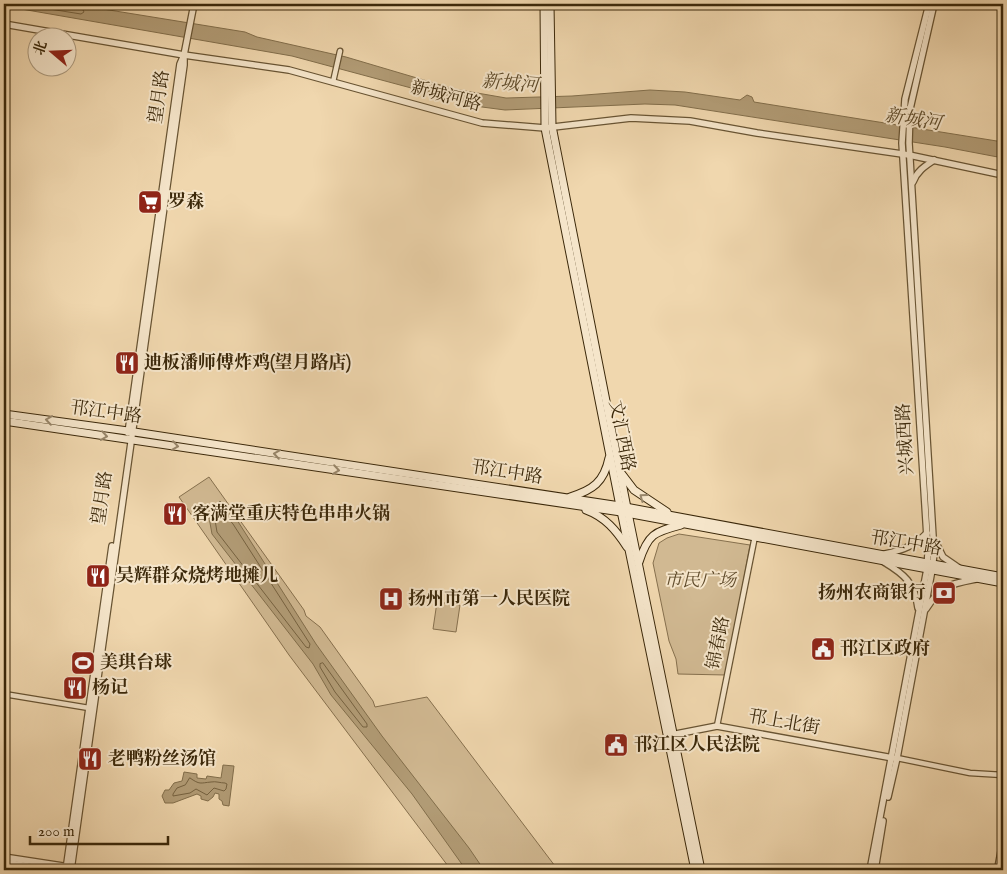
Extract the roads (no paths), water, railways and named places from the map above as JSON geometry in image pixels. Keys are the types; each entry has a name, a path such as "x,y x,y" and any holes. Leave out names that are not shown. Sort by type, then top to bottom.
{"main road":[{"name":"文汇西路","path":"544,4 548,93"},
{"name":"文汇西路","path":"550,4 549,127 610,456 638,565 695,870"},
{"name":"文汇西路","path":"549,127 619,471 629,551 701,870"},
{"name":"邗江中路","path":"4,414 130,431 568,501"},
{"name":"邗江中路","path":"4,421 672,515 882,558"},
{"path":"568,501 597,484 606,472 610,456"},
{"path":"619,471 634,490 672,515"},
{"path":"568,501 594,513 607,522 618,533 629,551"},
{"name":"邗江中路","path":"624,509 685,524 882,558 1003,583"},
{"path":"638,565 644,546 651,536 664,529 685,524"},
{"name":"邗江中路","path":"930,567 959,568 1003,577"}],"street":[{"name":"望月路","path":"68,869 186,41 194,4"},
{"name":"兴城西路","path":"907,124 905,99 929,4"},
{"name":"兴城西路","path":"930,534 905,143 911,100 934,4"},
{"name":"新城河路","path":"4,24 184,55 289,70 482,123 549,127 631,118 690,121 757,133 906,154 1003,175"},
{"path":"333,82 340,51"},
{"name":"兴城西路","path":"870,870 894,758 930,567 930,534 911,186 906,154"},
{"path":"911,186 915,176 934,160"},
{"name":"望月路","path":"68,869 88,708 129,439"},
{"path":"882,558 907,549 930,534 943,557 959,568"},
{"name":"锦春路","path":"717,726 755,536"},
{"path":"882,558 900,572 910,584 917,597 921,613"},
{"path":"921,613 934,596 945,587 979,578"},
{"path":"4,694 88,708"},
{"name":"邗上北街","path":"670,736 717,726 894,758"},
{"name":"兴城西路","path":"874,870 894,758"},
{"path":"894,758 970,772 1003,775"},
{"path":"997,870 1003,838"},
{"path":"4,857 68,869 90,870"},
{"path":"4,862 53,870"}],"water":[{"path":"4,4 72,4 245,32 257,37 346,57 454,89 506,98 572,96 650,90 685,92 740,100 747,95 752,97 754,102 1003,142 1003,158 945,147 675,105 645,104 505,110 482,107 292,56 4,6"},
{"path":"220,501 237,520 316,644 382,736 484,870 466,870 412,794 331,695 313,664 212,534 208,512"},
{"path":"223,765 234,766 229,806 223,805 219,799 219,794 215,793 208,801 201,799 201,796 197,794 173,803 165,803 162,796 165,790 169,790 174,783 182,781 184,772 197,774 197,778 206,779 207,776 221,778"}],"place":[{"name":"罗森","path":"150,202"},
{"name":"迪板潘师傅炸鸡(望月路店)","path":"127,363"},
{"name":"客满堂重庆特色串串火锅","path":"175,514"},
{"name":"吴辉群众烧烤地摊儿","path":"98,576"},
{"name":"扬州农商银行","path":"944,593"},
{"name":"扬州市第一人民医院","path":"391,599"},
{"name":"邗江区政府","path":"823,649"},
{"name":"美琪台球","path":"83,663"},
{"name":"杨记","path":"75,688"},
{"name":"邗江区人民法院","path":"616,745"},
{"name":"老鸭粉丝汤馆","path":"90,759"}],"water label":[{"name":"新城河","path":"510,84"},
{"name":"新城河","path":"913,120"}],"park label":[{"name":"市民广场","path":"700,581"}]}
